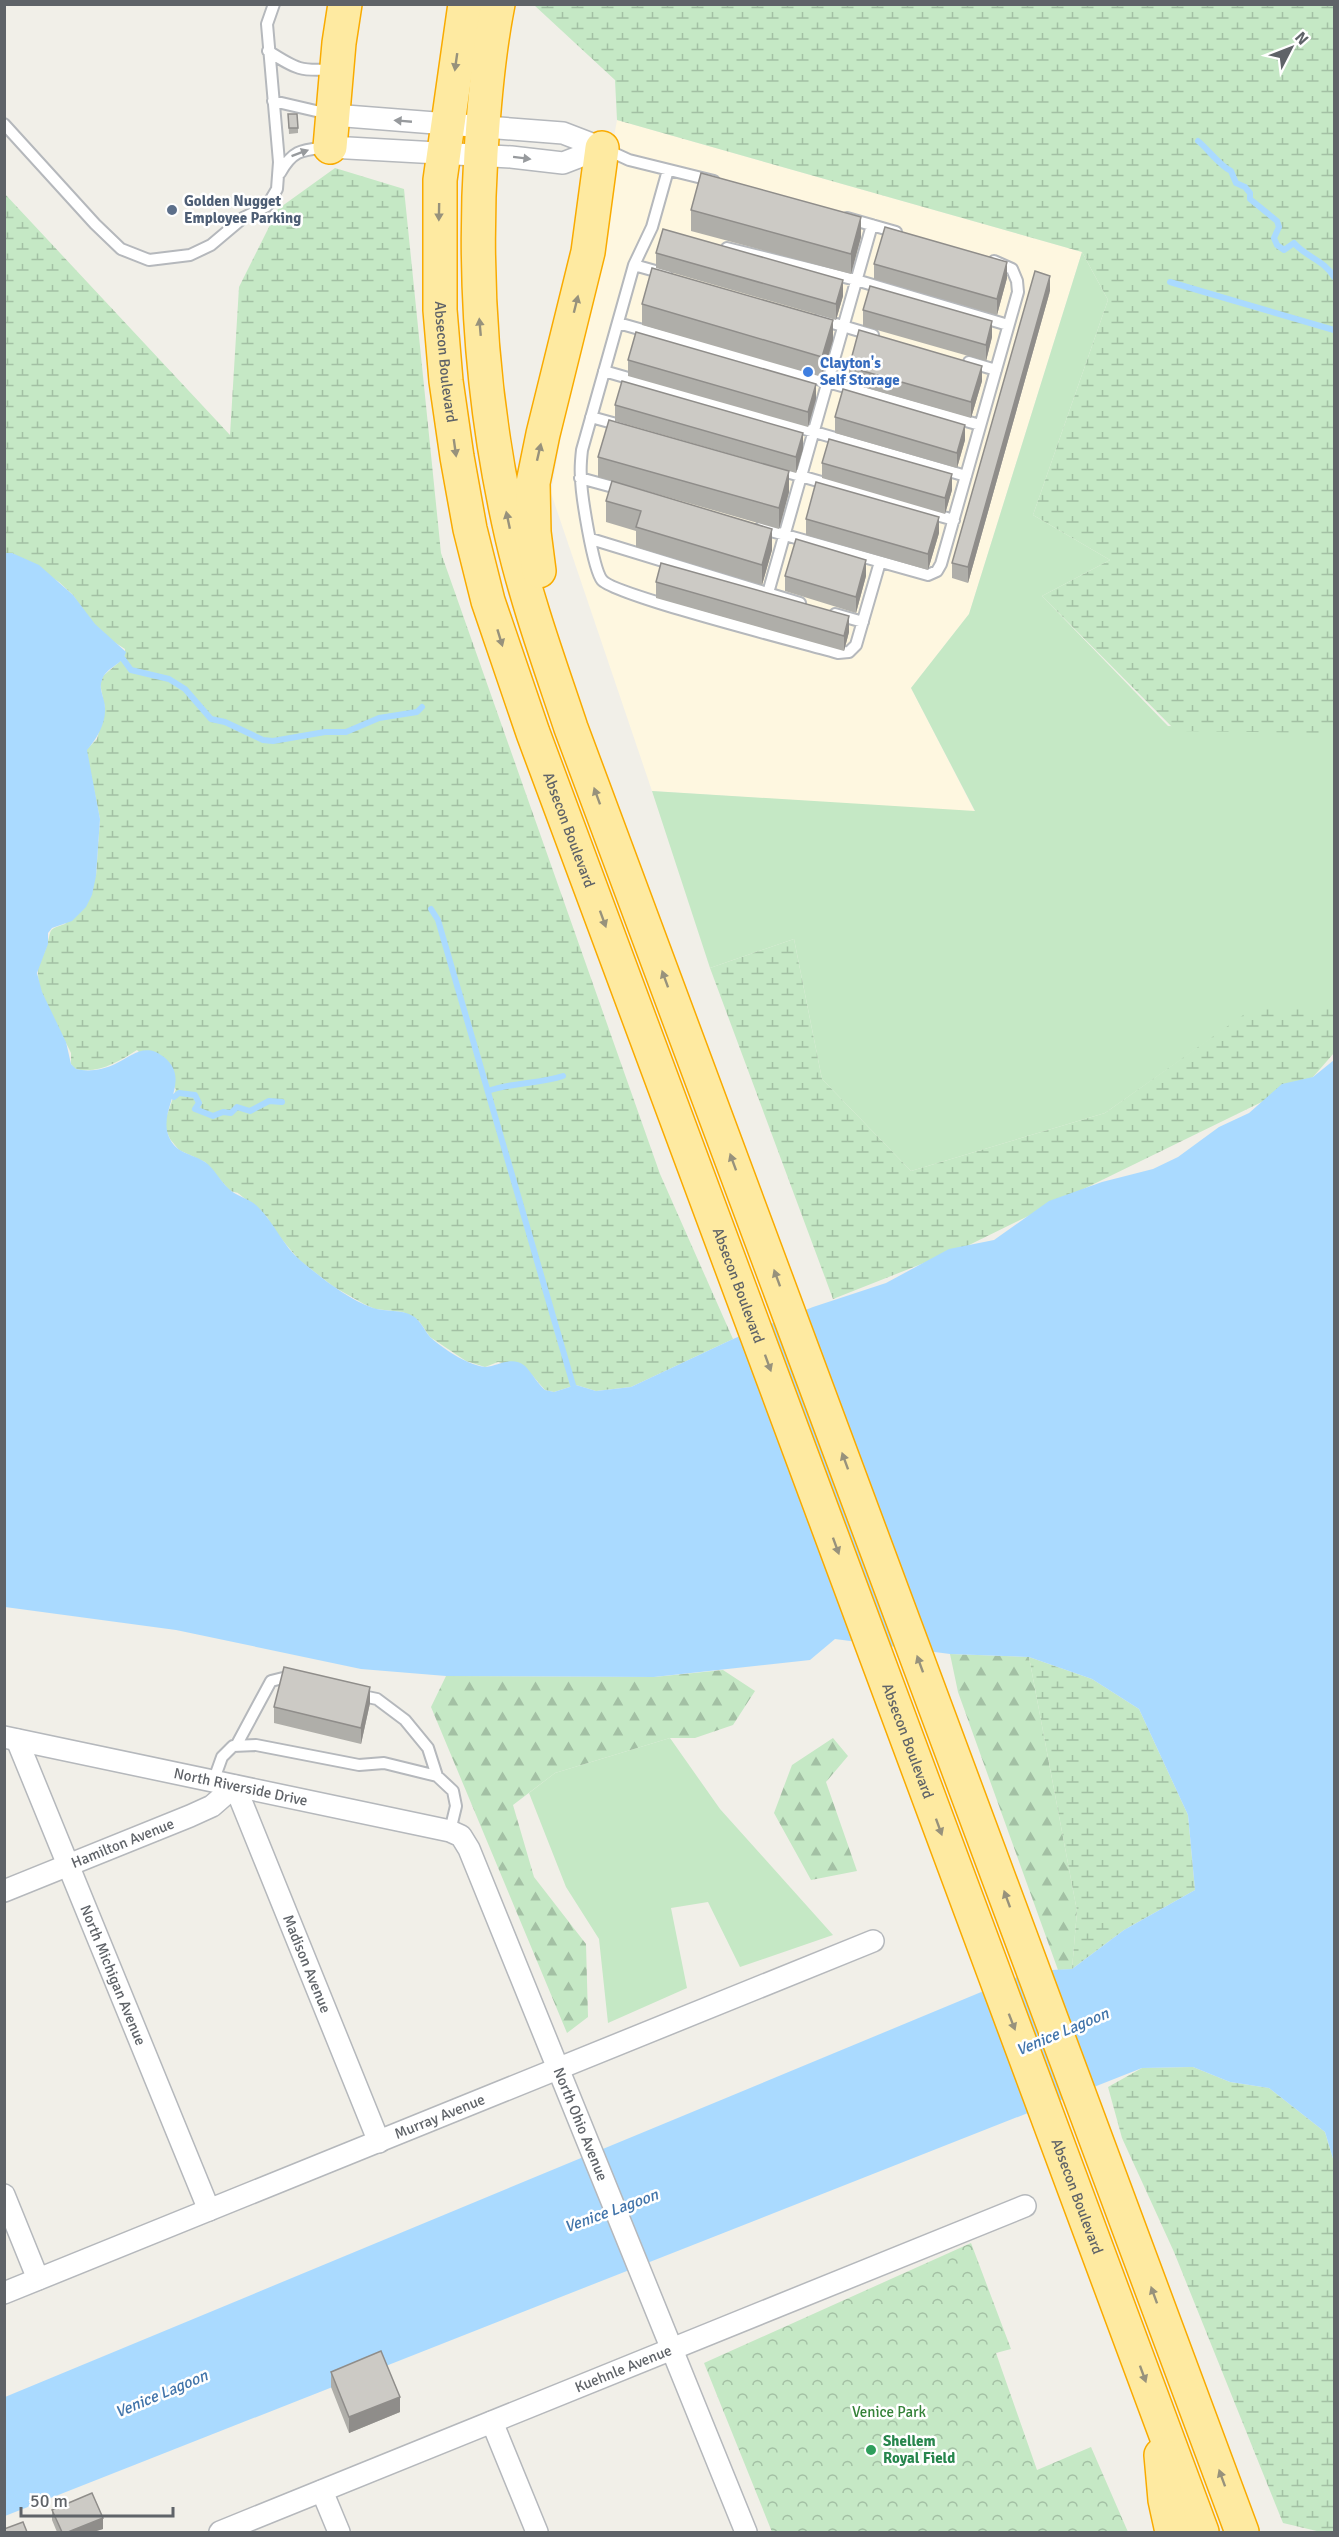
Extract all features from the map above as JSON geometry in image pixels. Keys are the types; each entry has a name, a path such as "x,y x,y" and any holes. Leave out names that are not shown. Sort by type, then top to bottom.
{"highway":[{"path":"332,131 345,4"},
{"name":"Absecon Boulevard","path":"465,4 440,180 440,310 446,381 459,467 470,529 488,601 509,667 1202,2532"},
{"path":"498,4 488,58 481,141 477,273 486,390 497,466 512,538 554,677 1242,2532"},
{"path":"554,677 534,532 533,483 588,252 602,148"},
{"path":"1158,2414 1165,2500 1172,2532"}],"street":[{"path":"332,131 481,141 563,133 602,148"},
{"path":"332,131 481,141 563,163 602,148"},
{"name":"North Riverside Drive","path":"11,1738 450,1831"},
{"name":"North Michigan Avenue","path":"11,1738 69,1866 209,2210"},
{"name":"Hamilton Avenue","path":"4,1891 201,1811 222,1799 235,1786"},
{"name":"Madison Avenue","path":"235,1786 379,2142"},
{"name":"North Ohio Avenue","path":"450,1831 461,1836 469,1849 746,2532"},
{"name":"Murray Avenue","path":"4,2293 873,1941"},
{"path":"4,2195 38,2279"},
{"name":"Kuehnle Avenue","path":"220,2532 1025,2206"},
{"path":"492,2422 537,2532"},
{"path":"322,2491 339,2532"}],"lane":[{"path":"274,4 267,20 268,51 280,174"},
{"path":"268,51 288,64 306,71 337,68"},
{"path":"273,101 332,131"},
{"path":"4,124 104,234 126,252 150,260 179,258 211,245 243,218 269,203 275,195 286,161 332,131"},
{"path":"602,148 629,160 722,183"},
{"path":"668,170 656,228 634,265 582,450 580,478 596,567 602,581 616,590 648,600 838,653 849,652 856,645 880,561"},
{"path":"837,215 905,235"},
{"path":"768,593 872,225"},
{"path":"721,246 856,280 1008,326"},
{"path":"751,525 928,575 937,571 954,520 1018,292 1017,280 1012,269 981,257"},
{"path":"634,265 675,277"},
{"path":"810,316 887,339"},
{"path":"618,323 980,425"},
{"path":"952,358 996,370"},
{"path":"604,371 966,476"},
{"path":"591,417 636,429"},
{"path":"768,467 954,520"},
{"path":"580,478 640,494"},
{"path":"591,539 863,622"},
{"path":"213,1782 222,1757 236,1746 272,1680 283,1678 303,1683"},
{"path":"345,1692 376,1699 405,1720 428,1748 437,1776 453,1791 456,1806 450,1831"},
{"path":"236,1746 256,1745 359,1765 384,1764 437,1776"}],"shaded area":[{"name":"Clayton's Self Storage","path":"617,120 1082,252 969,614 911,688 975,812 652,791 551,493"}],"green space":[{"path":"534,5 1334,5 1334,733 1176,731 1042,596 1110,560 1033,515 1108,300 1082,252 617,120 615,80"},
{"path":"335,168 404,189 441,553 660,1174 733,1339 631,1387 596,1391 576,1385 554,1392 545,1390 525,1367 498,1362 485,1367 466,1361 430,1337 419,1321 403,1312 375,1309 334,1287 299,1260 275,1231 267,1217 238,1193 230,1191 205,1162 179,1150 170,1139 165,1127 176,1089 137,1050 115,1063 100,1068 75,1069 71,1064 71,1053 41,992 39,965 51,931 65,924 96,876 100,819 86,750 97,739 105,708 100,684 103,676 124,658 125,649 111,640 89,619 73,595 59,582 12,553 5,553 4,193 230,435 239,287 278,209"},
{"path":"1082,252 1108,300 1033,515 1110,560 1042,596 1168,726 1334,732 1334,1006 1256,1007 1105,1113 911,1171 822,1079 794,939 710,968 652,791 975,811 911,688 969,614"},
{"path":"794,939 822,1079 911,1171 1105,1113 1256,1006 1334,1006 1334,1053 1313,1077 967,1246 833,1299 710,968"},
{"path":"950,1654 1029,1657 1077,1911 1072,1969 1058,1970 958,1692"},
{"path":"1029,1657 1092,1679 1139,1709 1188,1815 1195,1890 1124,1930 1072,1969 1077,1911"},
{"path":"723,1670 755,1691 733,1725 695,1738 670,1738 555,1773 513,1805 534,1877 586,1944 588,2017 567,2033 431,1707 446,1676 654,1677"},
{"path":"670,1738 720,1809 833,1935 740,1967 708,1902 671,1908 687,1988 608,2023 599,1939 566,1887 529,1793 555,1773"},
{"path":"833,1738 848,1756 826,1782 857,1871 811,1880 774,1813 792,1765"},
{"path":"1193,2067 1230,2082 1269,2088 1325,2132 1334,2162 1334,2532 1321,2532 1283,2523 1174,2252 1122,2138 1108,2087 1142,2068"},
{"name":"Venice Park","path":"971,2243 1011,2349 996,2353 1037,2470 1091,2447 1128,2532 772,2532 704,2363"}],"water":[{"name":"Venice Lagoon","path":"4,553 12,553 39,565 73,595 95,624 126,652 122,660 107,672 102,680 104,719 97,736 87,750 100,819 96,876 92,895 86,907 72,921 52,928 48,933 48,944 37,973 42,992 66,1042 71,1064 81,1070 101,1069 145,1050 151,1050 164,1057 172,1066 175,1076 167,1127 169,1137 176,1147 205,1162 229,1189 255,1205 265,1214 295,1255 326,1281 363,1304 413,1316 430,1337 470,1363 486,1367 515,1361 525,1366 545,1390 554,1392 576,1385 596,1391 631,1387 733,1339 813,1307 886,1283 949,1249 994,1240 1049,1201 1102,1182 1153,1169 1178,1157 1219,1127 1249,1113 1282,1084 1313,1077 1334,1060 1334,2162 1325,2132 1269,2088 1230,2082 1193,2067 1142,2068 5,2516 5,2397 1032,1971 1072,1969 1124,1930 1195,1890 1188,1815 1139,1709 1092,1679 1029,1657 950,1654 835,1639 810,1660 654,1677 446,1676 361,1669 176,1630 5,1607"}],"building":[{"path":"288,114 297,114 298,128 289,128"},
{"path":"701,173 861,217 851,254 691,210"},
{"path":"885,227 1007,262 997,299 874,264"},
{"path":"663,229 843,280 836,304 656,253"},
{"path":"652,268 833,320 822,357 642,304"},
{"path":"1035,271 1050,276 968,567 952,563"},
{"path":"870,286 992,321 986,345 863,310"},
{"path":"859,330 982,366 971,402 849,367"},
{"path":"636,332 816,384 808,412 628,360"},
{"path":"622,381 803,433 796,457 615,405"},
{"path":"843,389 965,425 957,453 835,417"},
{"path":"609,420 789,471 779,508 598,457"},
{"path":"829,439 952,474 945,498 822,463"},
{"path":"612,481 772,529 762,565 636,527 641,511 606,501"},
{"path":"816,482 939,517 928,554 806,519"},
{"path":"796,539 866,560 856,597 785,576"},
{"path":"661,563 849,616 844,636 656,582"},
{"path":"284,1667 370,1687 361,1728 274,1707"},
{"path":"381,2351 400,2397 349,2417 331,2372"},
{"path":"92,2493 103,2518 68,2532 62,2532 52,2510"},
{"path":"23,2522 27,2532 4,2532 4,2529"}],"waterway":[{"path":"1198,141 1231,171 1236,183 1245,187 1250,193 1250,199 1277,221 1279,227 1274,238 1277,245 1284,250 1294,243 1326,267 1334,277"},
{"path":"1170,282 1334,330"},
{"path":"123,659 131,670 169,679 185,689 211,719 225,722 263,740 273,741 325,732 346,732 379,718 417,712 422,707"},
{"path":"431,909 438,920 573,1385"},
{"path":"488,1091 563,1076"},
{"path":"174,1097 179,1093 195,1095 199,1103 195,1109 213,1116 223,1112 231,1113 237,1107 250,1111 269,1101 282,1102"}],"place":[{"name":"Golden Nugget Employee Parking","path":"172,210"},
{"name":"Clayton's Self Storage","path":"808,372"},
{"name":"Shellem Royal Field","path":"871,2450"}]}
